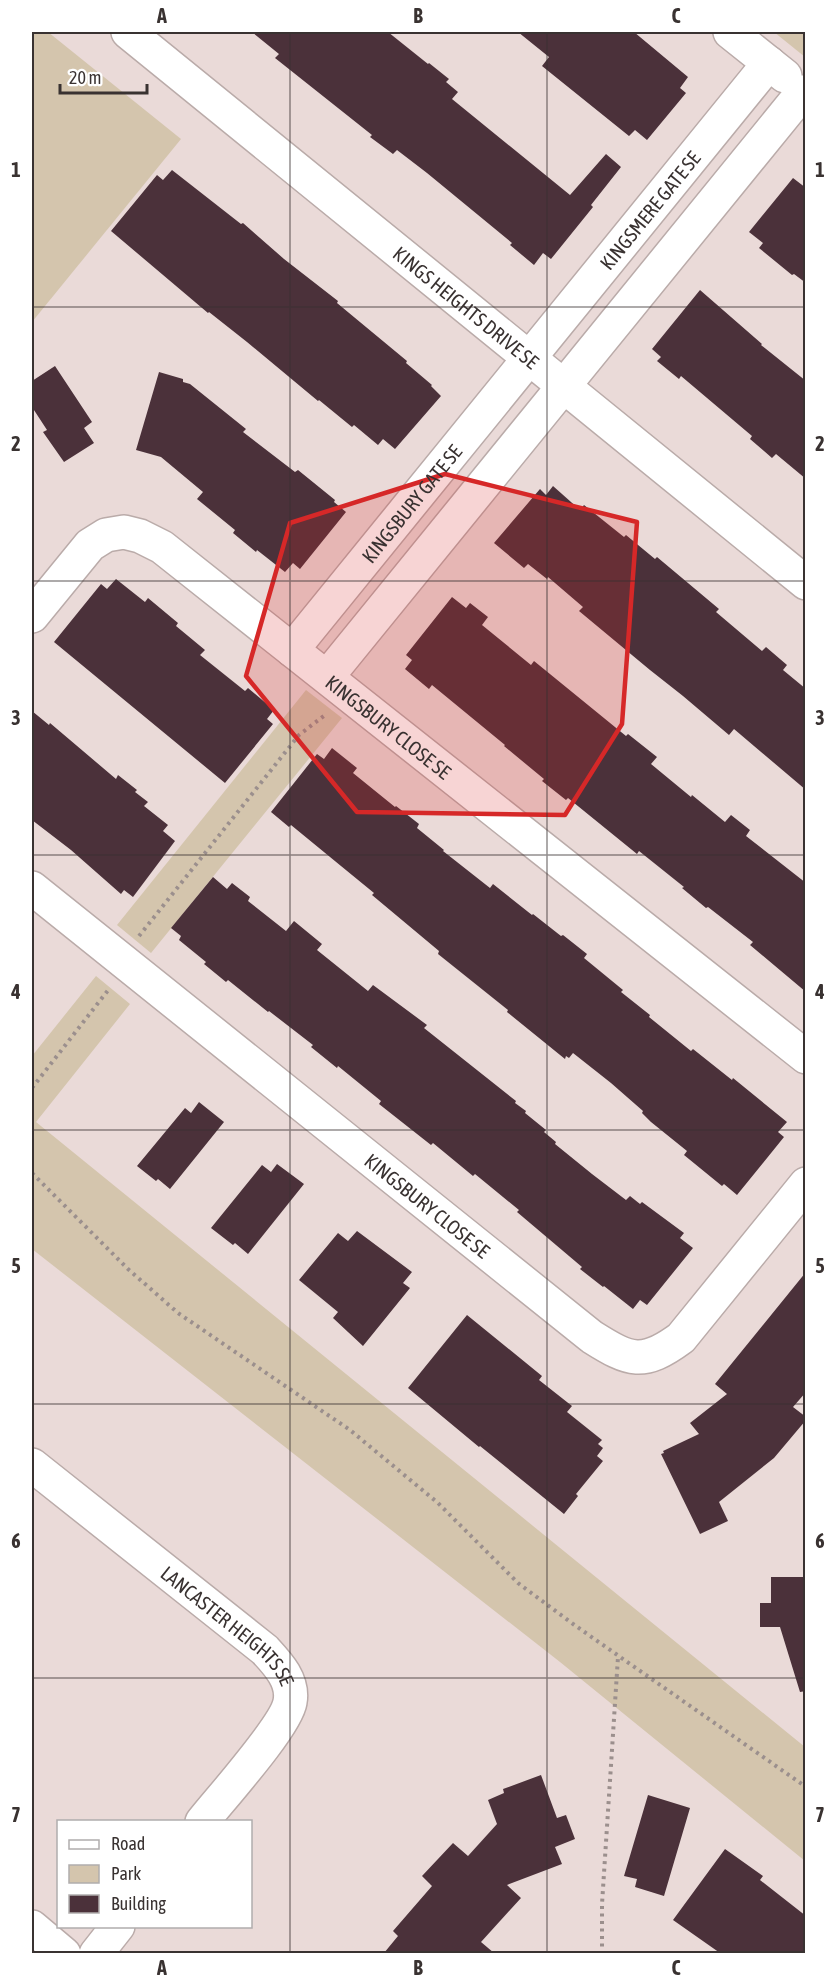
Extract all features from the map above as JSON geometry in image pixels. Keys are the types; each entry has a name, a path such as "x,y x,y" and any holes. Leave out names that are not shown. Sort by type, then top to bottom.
{"street":[{"name":"KINGS HEIGHTS DRIVE SE","path":"128,32 806,583"},
{"path":"338,686 564,386 804,92 730,32"},
{"name":"KINGSMERE GATE SE","path":"530,357 769,63"},
{"name":"KINGSBURY GATE SE","path":"292,650 530,357"},
{"name":"KINGSBURY CLOSE SE","path":"32,616 90,545 106,535 124,532 140,536 162,547 806,1057"},
{"name":"KINGSBURY CLOSE SE","path":"32,888 583,1329 618,1353 637,1359 663,1351 681,1338 806,1184"},
{"name":"LANCASTER HEIGHTS SE","path":"32,1465 265,1650 279,1664 289,1682 290,1702 277,1728 203,1820"},
{"path":"32,1928 64,1953"},
{"path":"96,1953 116,1928"}],"path":[{"path":"32,1088 109,989 134,943 338,686"},
{"path":"32,1173 128,1269 178,1313 350,1430 438,1503 518,1583 806,1787"},
{"path":"602,1953 602,1904 618,1656"}],"highlighted area":[{"path":"445,474 637,522 622,724 565,815 357,812 246,676 290,523"}],"green space":[{"path":"32,32 48,32 181,139 32,322"},
{"path":"774,32 805,32 805,57"},
{"path":"306,690 342,718 151,953 117,925"},
{"path":"96,976 130,1004 36,1122 805,1747 805,1861 560,1662 32,1249 32,1056"}],"building":[{"path":"252,32 388,32 449,79 446,82 458,92 452,99 570,195 606,154 621,167 591,205 593,207 551,259 543,253 534,265 510,245 512,243 427,173 397,150 393,154 370,137 372,135 275,58 279,54"},
{"path":"518,32 634,32 688,77 680,88 686,93 647,140 635,130 629,136 542,66 549,57"},
{"path":"172,170 241,224 243,223 284,259 338,301 337,303 407,361 406,363 432,385 441,396 395,449 383,439 378,445 354,425 352,427 318,401 208,313 111,231 157,175 163,180"},
{"path":"793,178 806,188 806,283 794,274 792,275 759,248 763,243 749,232"},
{"path":"700,290 761,345 806,381 806,479 776,454 772,458 750,439 752,436 681,376 679,379 657,361 661,357 652,349"},
{"path":"55,366 92,422 84,428 94,443 64,462 43,432 47,430 32,407 32,381"},
{"path":"159,372 183,379 183,382 190,384 246,429 243,432 295,472 298,470 346,512 300,569 293,563 285,572 257,550 256,552 233,533 235,530 197,499 203,492 161,457 136,450"},
{"path":"553,486 580,510 584,505 624,537 626,535 655,559 657,557 719,609 716,612 762,651 766,647 787,665 783,670 806,689 806,790 734,729 729,735 650,670 579,611 583,607 548,577 547,579 528,564 524,568 494,543 540,489 546,495"},
{"path":"116,579 145,602 148,598 178,623 176,626 205,650 200,655 245,691 248,688 274,710 267,719 273,724 225,783 54,642 101,584 107,589"},
{"path":"452,597 466,608 470,603 488,617 482,625 531,665 534,661 626,736 628,734 657,757 651,764 691,797 692,795 725,822 731,815 750,830 746,836 806,883 806,992 750,945 753,942 708,907 706,908 639,851 637,854 568,798 566,800 542,781 544,779 432,685 429,689 405,669 412,660 406,655"},
{"path":"32,711 49,725 50,723 116,779 118,775 137,790 135,792 148,802 144,806 168,825 163,831 175,841 133,897 124,890 121,894 71,850 32,820"},
{"path":"332,748 357,768 353,773 419,824 417,828 443,851 490,888 493,884 532,915 561,936 563,935 587,954 584,958 623,990 621,992 650,1015 649,1017 691,1051 693,1049 732,1080 733,1078 787,1122 778,1132 784,1137 737,1195 724,1184 722,1186 684,1155 687,1151 651,1122 642,1113 643,1111 611,1083 573,1053 565,1059 438,954 439,951 372,895 374,893 291,825 289,827 271,812 317,754 324,759"},
{"path":"213,877 227,889 232,883 250,897 248,901 286,931 294,921 322,944 317,950 368,991 373,985 427,1025 424,1028 516,1101 515,1103 526,1111 525,1113 546,1130 544,1132 556,1142 555,1144 592,1174 626,1200 630,1196 640,1204 642,1202 684,1233 680,1238 693,1248 647,1305 640,1300 633,1309 603,1287 517,1212 519,1210 475,1174 473,1176 433,1143 431,1145 379,1104 381,1101 311,1047 313,1045 228,980 226,982 179,940 181,936 171,928"},
{"path":"199,1102 224,1122 170,1189 137,1166 185,1108 191,1113"},
{"path":"277,1164 304,1184 248,1254 211,1228 262,1165 271,1172"},
{"path":"357,1231 412,1272 403,1283 410,1288 363,1346 333,1318 338,1312 299,1280 338,1233 348,1241"},
{"path":"806,1272 806,1392 793,1407 806,1417 806,1420 774,1458 719,1502 728,1521 700,1534 661,1454 699,1434 690,1423 727,1394 715,1384"},
{"path":"467,1315 542,1376 539,1380 572,1406 567,1412 602,1440 598,1444 603,1448 597,1456 603,1461 576,1494 578,1496 564,1514 408,1388"},
{"path":"771,1577 806,1577 806,1691 800,1692 780,1627 760,1627 760,1603 771,1603"},
{"path":"541,1775 557,1818 566,1815 575,1839 555,1847 562,1864 507,1885 521,1898 481,1942 494,1953 384,1953 398,1936 393,1931 432,1886 422,1876 453,1843 468,1856 497,1824 488,1800 504,1793 503,1789"},
{"path":"648,1795 690,1808 664,1896 635,1887 637,1879 624,1876"},
{"path":"725,1849 763,1876 760,1880 806,1916 806,1953 720,1953 673,1920"}]}
